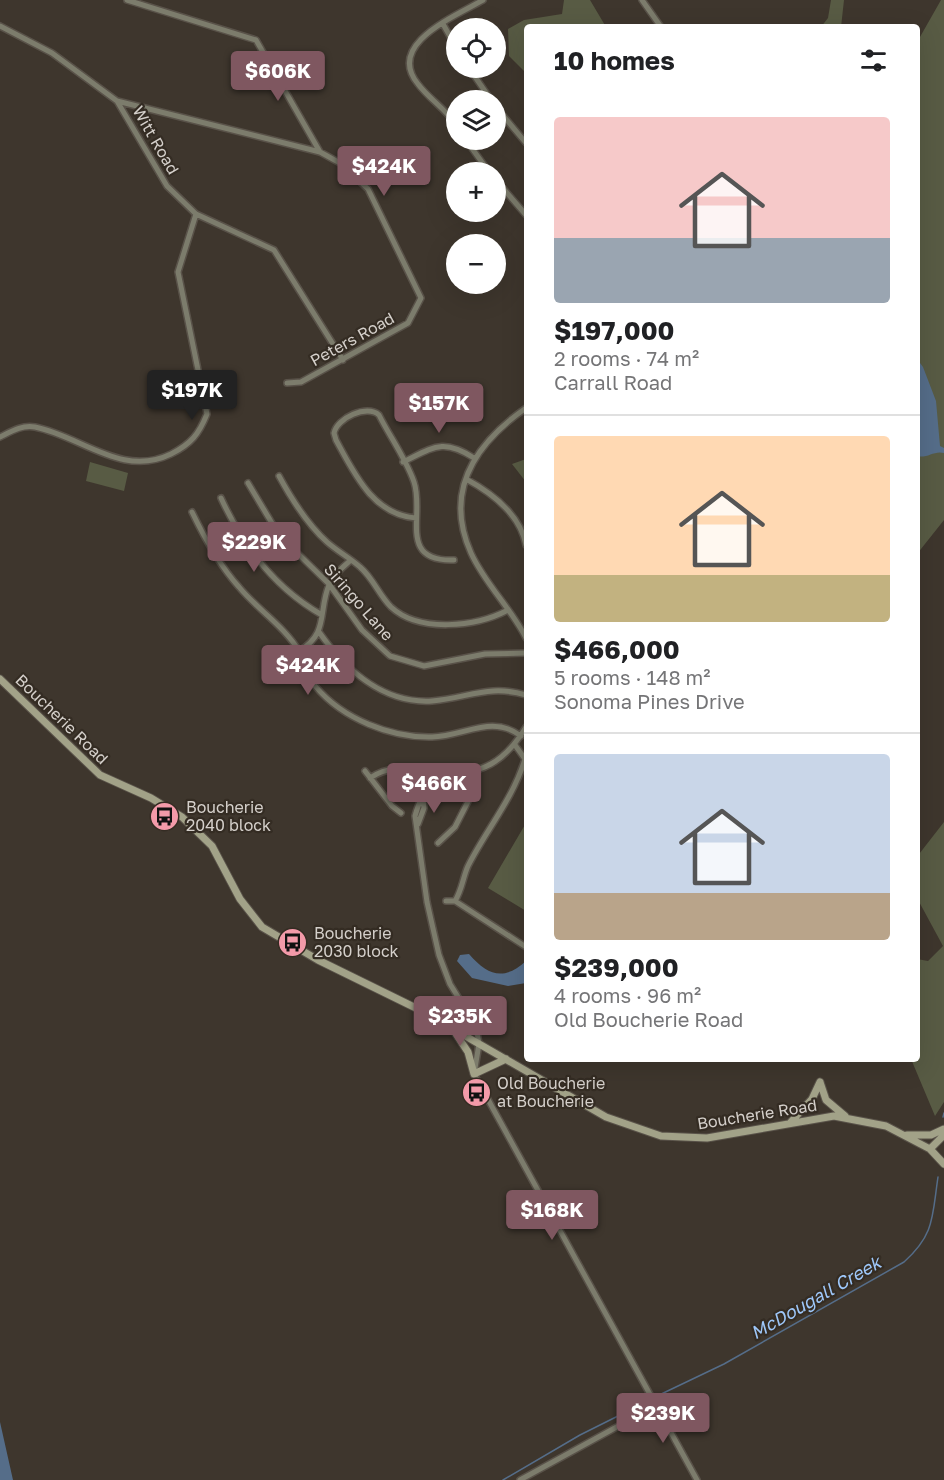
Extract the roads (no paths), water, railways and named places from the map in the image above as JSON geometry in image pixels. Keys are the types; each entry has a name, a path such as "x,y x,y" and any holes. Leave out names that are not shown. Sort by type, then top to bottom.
{"main road":[{"name":"Boucherie Road","path":"0,679 100,775 151,798 190,824 212,846 240,899 262,927 318,960 453,1029 606,1117 661,1136 707,1138 834,1116 886,1126 930,1149 944,1164"},
{"path":"467,1011 465,1018 453,1029 468,1052 474,1074 506,1059"},
{"path":"790,1123 812,1100 820,1082 826,1100 847,1118"},
{"path":"905,1136 931,1135 944,1129"},
{"path":"930,1149 944,1135"}],"street":[{"path":"128,0 256,40 320,152"},
{"path":"446,113 417,83 410,70 409,57 414,46 423,36 483,0"},
{"path":"642,0 659,24"},
{"path":"443,24 446,29"},
{"name":"Witt Road","path":"0,26 52,52 117,101 167,186 196,214 274,250 343,360"},
{"name":"Peters Road","path":"117,101 320,152 340,163 368,189 421,298 408,324 301,382 287,383"},
{"path":"506,119 524,141"},
{"path":"506,192 524,213"},
{"path":"0,437 18,427 35,428 126,462 160,459 184,448 199,435 207,414 178,272 196,214"},
{"path":"416,518 398,517 362,486 336,440 335,429 365,409 374,410 415,484 418,542 423,550 439,560 454,560"},
{"path":"524,410 496,431 474,458 466,479 462,519 468,544 484,575 524,635"},
{"path":"403,462 434,446 444,445 458,448 474,458"},
{"path":"279,476 309,523 327,542 369,576 390,606 404,617 435,626 496,617 508,610"},
{"path":"466,479 506,508 524,531"},
{"name":"Siringo Lane","path":"248,483 279,535 329,584 362,630 376,646 390,656 424,666 485,654 524,653"},
{"path":"221,498 231,519 267,571 290,593 322,615"},
{"path":"192,512 217,559 239,588 289,634 299,651 298,661 302,669 319,690 340,708 364,722 389,732 433,737 498,725 510,727 521,736"},
{"path":"299,651 309,645 319,632 329,584 351,560"},
{"path":"319,632 350,670 367,682 411,700 432,701 477,691 502,689 524,694"},
{"path":"524,731 515,745 491,764 474,771 444,777 430,786 423,800 418,804 415,816 418,824 427,902 439,955 450,984 476,1026 479,1044 474,1074 697,1480"},
{"path":"515,745 524,758"},
{"path":"455,901 463,887 467,868 511,794 524,762"},
{"path":"370,778 388,769 408,770 420,776 430,786"},
{"path":"365,771 392,806 401,813"},
{"path":"438,843 455,827 477,784 474,771"},
{"path":"446,901 455,901 524,946"},
{"path":"520,1480 655,1406"}],"water":[{"path":"920,363 936,401 940,446 944,448 944,453 920,456"},
{"path":"469,954 483,967 496,973 510,971 524,962 524,983 508,986 472,978 457,961 460,955"},
{"path":"0,1422 13,1480 0,1480"}],"waterway":[{"name":"McDougall Creek","path":"943,1117 944,1113"},
{"name":"McDougall Creek","path":"655,1397 724,1364 904,1262 922,1243 927,1233 933,1214 938,1177"},
{"name":"McDougall Creek","path":"503,1480 580,1435 646,1402"}],"place":[{"name":"Boucherie 2040 block","path":"165,816"},
{"name":"Boucherie 2030 block","path":"293,942"},
{"name":"Old Boucherie at Boucherie","path":"476,1092"}]}
